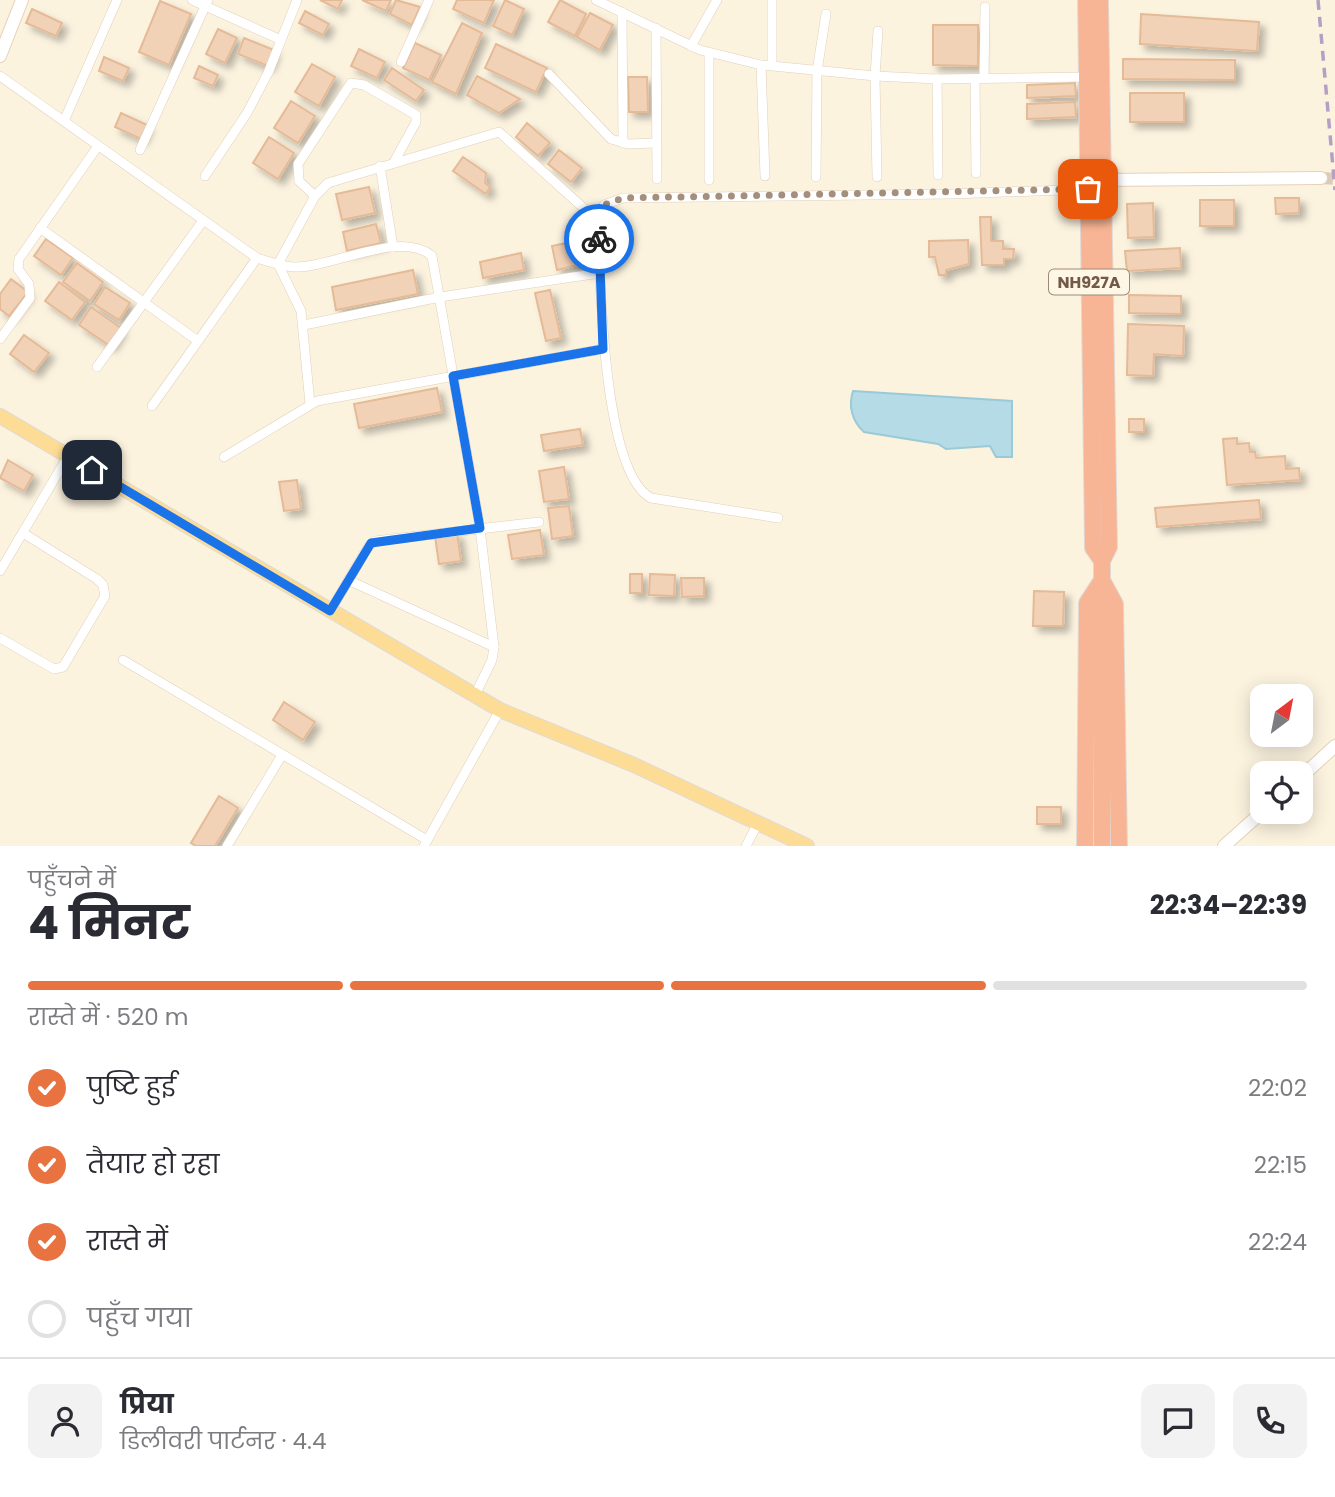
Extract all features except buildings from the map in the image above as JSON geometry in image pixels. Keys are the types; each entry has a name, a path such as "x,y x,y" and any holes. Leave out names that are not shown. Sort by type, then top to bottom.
{"highway":[{"name":"NH927A","path":"1086,0 1087,77 1095,184"},
{"name":"NH927A","path":"1100,0 1095,184 1093,548 1102,561 1102,846"},
{"path":"1085,846 1087,603 1102,580 1115,604 1119,846"}],"main road":[{"path":"0,56 22,0"},
{"path":"1095,184 1321,178"},
{"path":"0,416 332,607 500,710 634,765 807,846"},
{"path":"1313,766 1335,746"},
{"path":"1224,846 1250,823"}],"street":[{"path":"64,121 117,0"},
{"path":"192,0 207,3 281,40"},
{"path":"205,176 247,113 297,0"},
{"path":"401,62 429,0"},
{"path":"596,0 709,53 766,65 937,79 1087,77"},
{"path":"691,46 717,0"},
{"path":"765,176 766,65 772,0"},
{"path":"140,150 207,3"},
{"path":"976,173 985,7"},
{"path":"622,12 623,143"},
{"path":"816,177 817,71 826,14"},
{"path":"656,28 657,179"},
{"path":"877,177 875,76 878,32"},
{"path":"709,53 709,180"},
{"path":"550,74 611,139 623,143 655,143"},
{"path":"0,76 202,222 257,258 278,264 308,266 393,247 415,247 432,256 480,528 494,646 492,660 475,695"},
{"path":"937,79 938,175"},
{"path":"315,196 299,181 298,164 351,83 363,85 416,115 416,122 394,162"},
{"path":"278,264 315,196 328,183 499,132 598,221"},
{"path":"0,340 30,298 29,284 17,265 98,146"},
{"path":"380,166 393,247"},
{"path":"778,518 652,498 642,493 632,479 612,406 603,349 598,221 604,205 623,198 1095,184"},
{"path":"97,367 202,222"},
{"path":"40,229 198,341"},
{"path":"152,406 257,258"},
{"path":"278,264 299,303 304,325 310,404"},
{"path":"304,325 440,297 600,273"},
{"path":"225,457 310,404 603,349"},
{"path":"0,571 68,456"},
{"path":"332,607 368,547 375,541 539,522"},
{"path":"0,638 54,669 63,667 105,596 103,585 97,579 23,533"},
{"path":"348,580 494,646"},
{"path":"123,660 426,843 500,710"},
{"path":"227,846 282,755"},
{"path":"746,846 758,823"}],"water":[{"path":"853,391 1012,401 1012,457 996,457 990,446 946,449 938,444 864,432 852,413"}],"tunnel":[{"path":"1321,178 1335,179"}],"railway":[{"path":"1318,0 1335,190"}],"way so far":[{"path":"599,239 598,221 604,205 623,198 865,196 1088,189"}],"route":[{"path":"92,470 330,611 371,543 480,528 453,376 603,349 599,239"}]}
